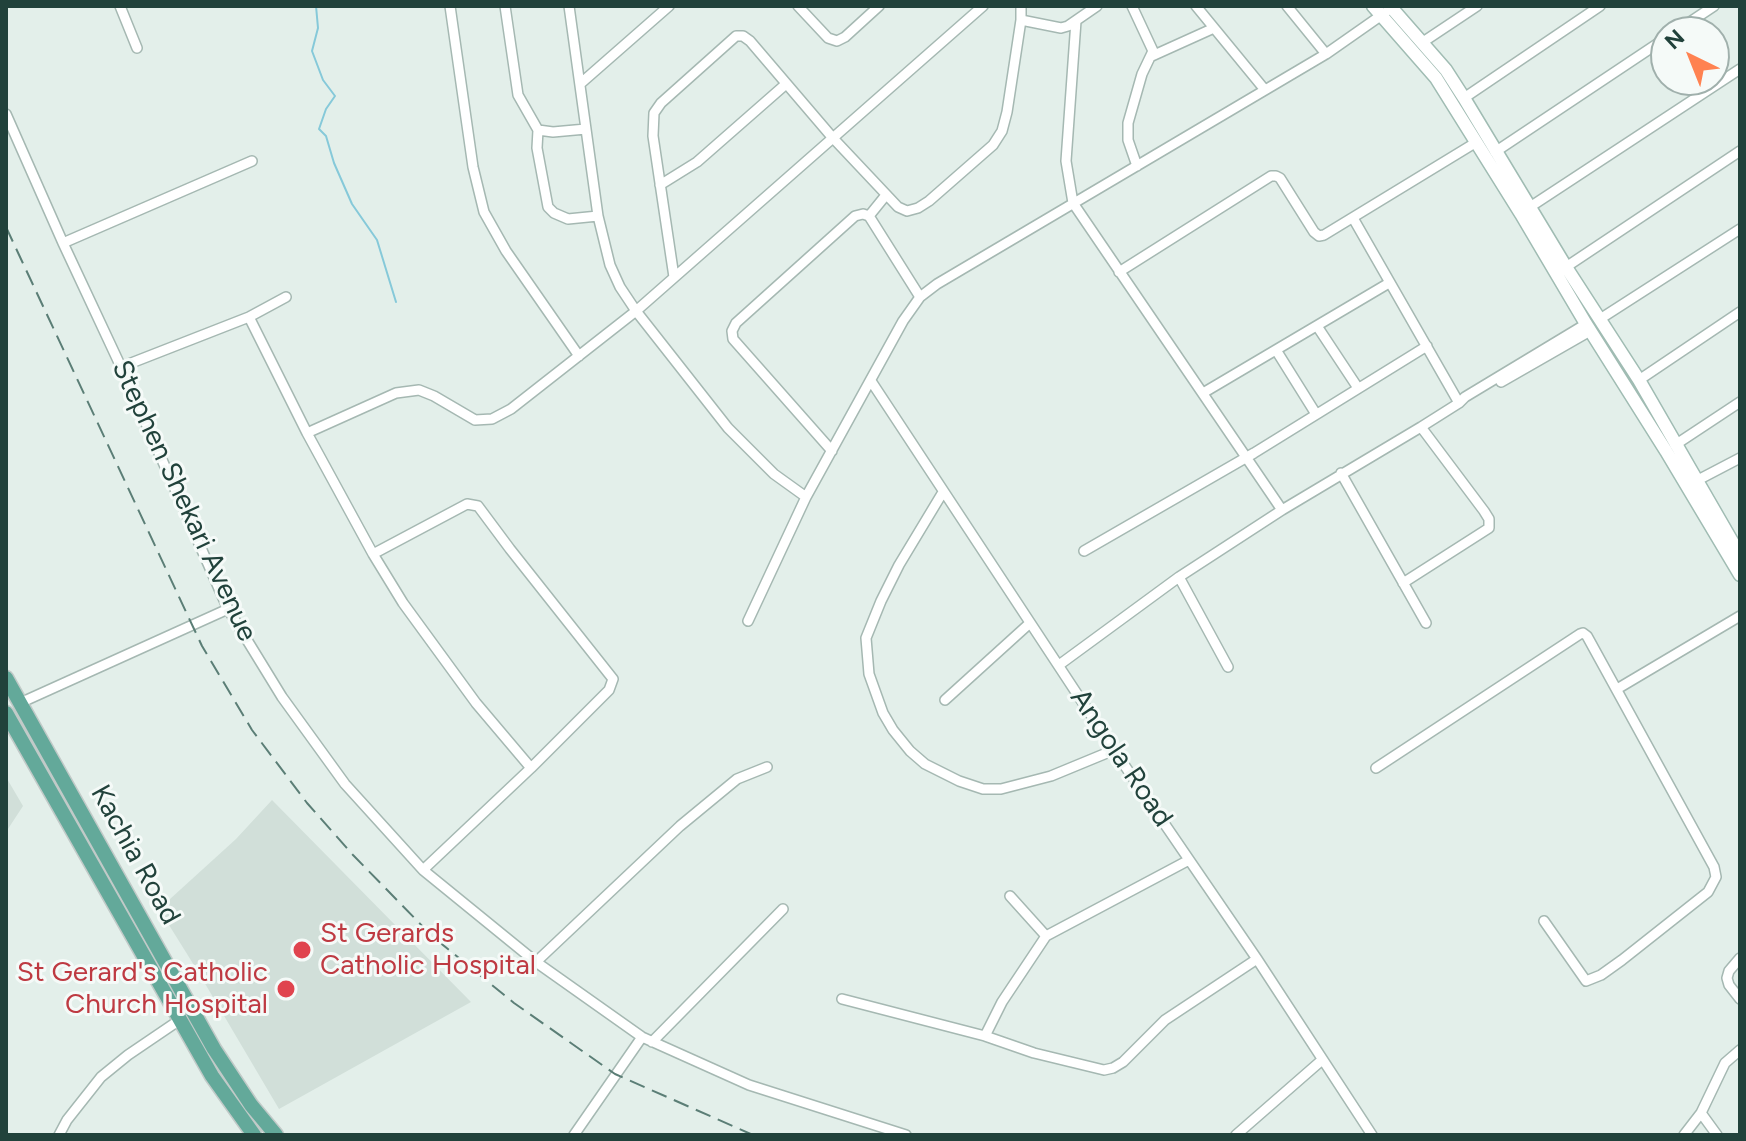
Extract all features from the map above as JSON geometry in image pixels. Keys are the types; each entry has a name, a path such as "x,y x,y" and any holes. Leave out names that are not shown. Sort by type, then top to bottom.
{"main road":[{"name":"Kachia Road","path":"6,678 214,1049 251,1105 276,1135"},
{"name":"Kachia Road","path":"6,713 212,1076 254,1135"}],"street":[{"path":"120,6 137,48"},
{"path":"450,6 473,167 484,212 506,251 579,356"},
{"path":"505,6 518,95 538,130 537,148 548,207 568,219 598,216"},
{"path":"569,6 598,216 610,265 620,287 728,428 774,474 806,497"},
{"path":"580,84 669,6"},
{"path":"798,6 828,38 837,41 879,6"},
{"path":"307,433 396,393 419,390 475,420 492,419 511,409 636,311 983,6"},
{"path":"674,277 653,136 654,113 661,103 736,36 750,41 832,137 898,207 907,211 929,201 993,145 1002,131 1021,6"},
{"path":"1021,20 1054,28 1068,26 1097,6"},
{"path":"1132,6 1152,45 1152,56 1142,74 1128,123 1128,140 1137,166"},
{"path":"1196,6 1265,90"},
{"path":"1287,6 1326,54"},
{"path":"748,621 806,497 903,321 920,297 937,284 1326,54 1387,12 1412,6"},
{"path":"1423,42 1477,6"},
{"path":"1464,98 1600,6"},
{"path":"1387,12 1423,42 1464,98 1566,267 1639,380 1652,418 1740,575"},
{"path":"1387,12 1436,78 1588,327 1652,418 1675,445 1740,555"},
{"path":"1076,21 1066,161 1073,203 1282,510"},
{"path":"1152,56 1214,28"},
{"path":"1495,152 1650,49"},
{"path":"1530,207 1740,69"},
{"path":"660,185 697,162 786,84"},
{"name":"Stephen Shekari Avenue","path":"6,114 228,609 282,697 345,784 423,870 536,962 647,1040 749,1085 906,1135"},
{"path":"538,130 586,129"},
{"path":"1119,272 1271,176 1280,178 1319,236 1475,143"},
{"path":"1566,267 1740,151"},
{"path":"63,243 252,161"},
{"path":"869,216 886,195"},
{"path":"832,451 733,339 732,331 736,323 855,216 863,214 869,216 920,297"},
{"path":"1353,218 1459,403"},
{"path":"1600,319 1740,229"},
{"path":"1203,393 1389,283"},
{"path":"121,367 249,317 286,297"},
{"path":"1639,380 1740,312"},
{"path":"249,317 307,433 403,603 476,703 531,768"},
{"path":"1317,326 1358,388"},
{"path":"1059,665 1179,577 1282,510 1421,427 1465,397 1588,327"},
{"path":"1084,551 1246,457 1427,346"},
{"path":"1276,350 1316,414"},
{"name":"Angola Road","path":"871,381 1372,1135"},
{"path":"1675,445 1740,402"},
{"path":"1403,583 1489,528 1489,519 1484,511 1421,427"},
{"path":"1696,481 1740,458"},
{"path":"1341,473 1426,623"},
{"path":"943,492 899,565 866,638 869,674 883,713 893,730 925,764 983,789 1001,789 1051,776 1114,750"},
{"path":"373,554 467,504 478,506 613,679 609,690 423,870"},
{"path":"1179,577 1228,667"},
{"path":"20,703 228,609"},
{"path":"1617,689 1740,616"},
{"path":"945,700 1030,623"},
{"path":"1376,768 1580,634 1587,636 1714,867 1716,877 1708,892 1622,960 1586,981 1544,921"},
{"path":"536,962 680,826 737,779 767,767"},
{"path":"985,1036 1002,1002 1046,936 1189,860"},
{"path":"1010,896 1046,936"},
{"path":"574,1135 647,1040 783,909"},
{"path":"1740,958 1727,978 1740,999"},
{"path":"842,999 1104,1070 1123,1062 1165,1020 1257,959"},
{"path":"59,1135 101,1077 181,1019"},
{"path":"1684,1135 1701,1113 1725,1063 1740,1050"},
{"path":"1236,1135 1322,1060"},
{"path":"1701,1113 1717,1135"}],"shaded area":[{"path":"6,777 23,806 6,832"},
{"name":"St Gerards Catholic Hospital","path":"272,800 471,1002 279,1109 159,909 236,839"}],"waterway":[{"path":"316,6 318,28 312,51 323,80 335,96 326,109 319,129 326,136 352,204 377,240 396,302"}],"railway":[{"path":"6,227 202,646 252,730 307,803 432,936 514,1003 615,1074 753,1135"}],"place":[{"name":"St Gerards Catholic Hospital","path":"302,950"},
{"name":"St Gerard's Catholic Church Hospital","path":"286,989"}]}
